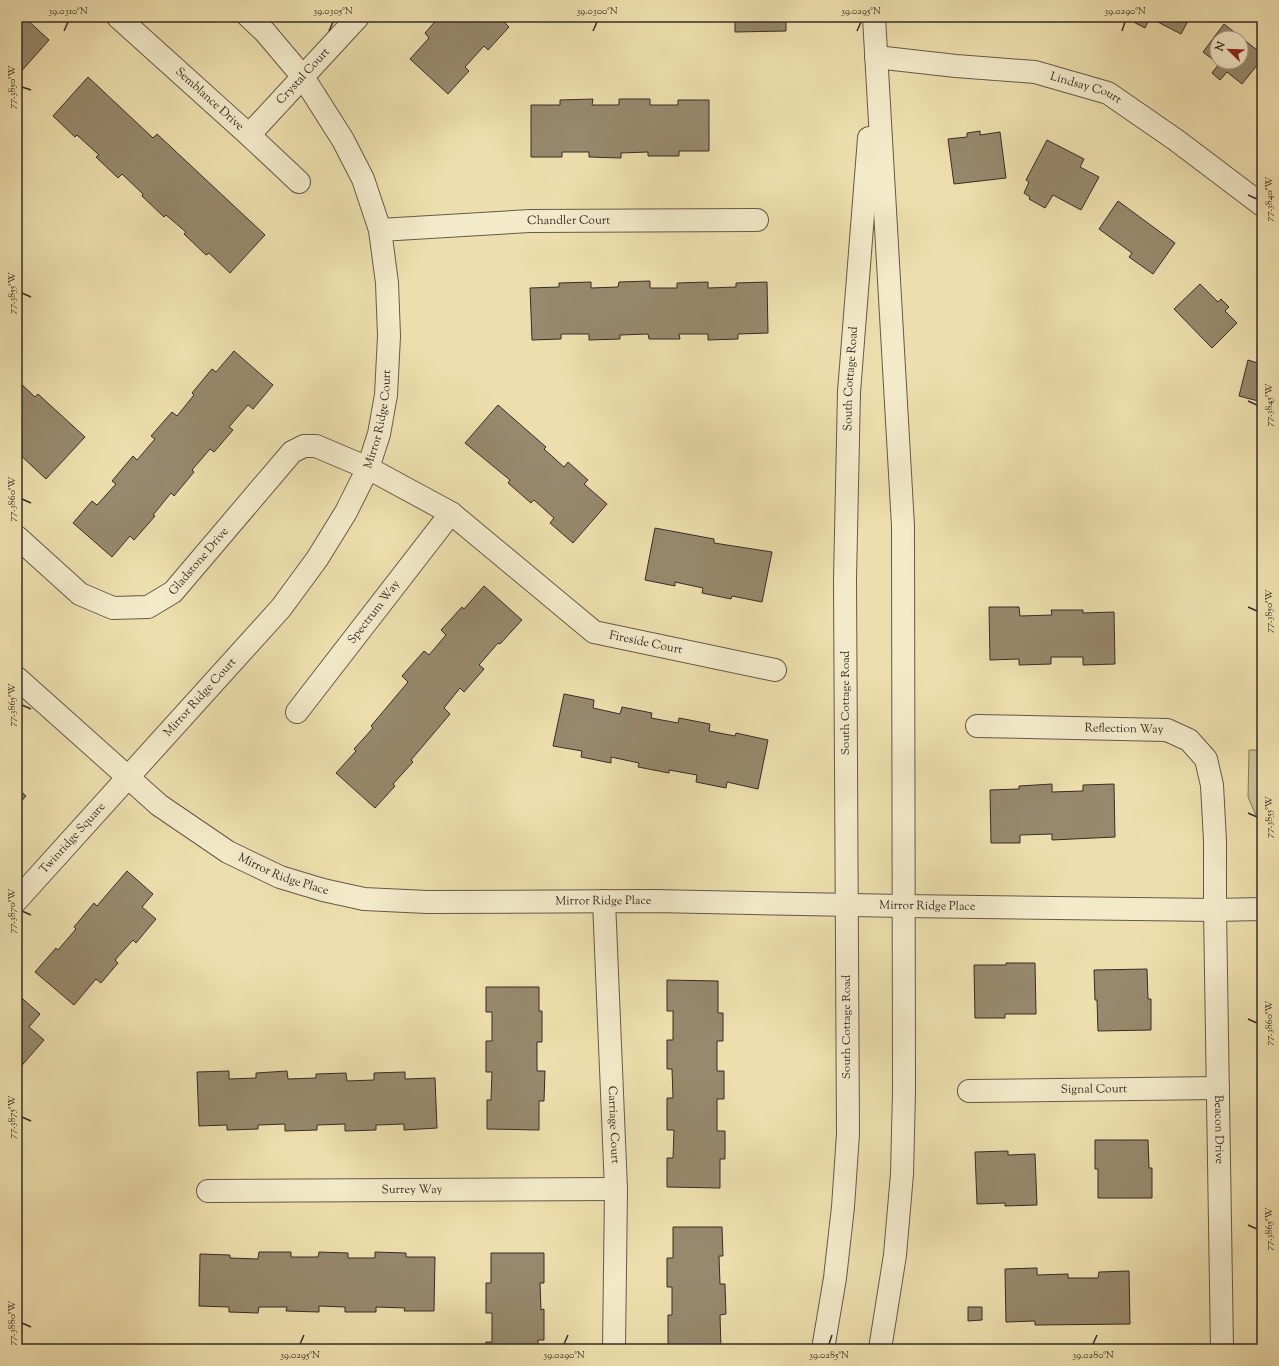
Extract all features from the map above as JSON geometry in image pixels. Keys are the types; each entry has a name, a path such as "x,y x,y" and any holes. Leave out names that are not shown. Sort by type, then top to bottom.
{"street":[{"name":"Semblance Drive","path":"118,17 299,182"},
{"name":"Mirror Ridge Court","path":"127,777 281,608 317,559 346,512 368,468 380,428 386,395 389,336 387,283 380,230 359,173 343,140 303,77 265,32 249,17"},
{"name":"Crystal Court","path":"249,135 358,17"},
{"name":"South Cottage Road","path":"874,17 903,526 904,1092 902,1174 895,1255 880,1349"},
{"name":"South Cottage Road","path":"823,1349 836,1278 848,1134 845,579 849,392 876,57"},
{"name":"Lindsay Court","path":"876,57 956,66 1035,72 1108,93 1176,140 1262,205"},
{"name":"Chandler Court","path":"380,230 530,221 757,220"},
{"name":"Gladstone Drive","path":"17,537 80,594 112,608 148,607 173,592 292,452 304,446 316,446 368,468"},
{"path":"368,468 451,513"},
{"name":"Fireside Court","path":"451,513 594,632 775,670"},
{"name":"Spectrum Way","path":"297,712 451,513"},
{"name":"Mirror Ridge Place","path":"17,678 159,805 228,852 280,877 323,890 364,899 420,901 654,901 1215,910 1262,909"},
{"name":"Reflection Way","path":"977,726 1167,730 1188,740 1206,759 1212,785 1215,841 1215,910"},
{"name":"Twinridge Square","path":"17,900 127,777"},
{"name":"Carriage Court","path":"604,902 616,1189 614,1349"},
{"name":"Beacon Drive","path":"1215,910 1222,1349"},
{"name":"Signal Court","path":"969,1091 1218,1088"},
{"name":"Surrey Way","path":"208,1191 616,1189"}],"shaded area":[{"path":"1249,750 1262,750 1262,829 1248,797"}],"building":[{"path":"17,17 24,17 49,40 17,76"},
{"path":"439,17 510,17 505,23 509,27 488,50 484,46 465,67 469,71 448,94 410,59 429,38 425,33"},
{"path":"735,17 786,17 786,31 735,32"},
{"path":"1124,17 1190,17 1181,34 1150,18 1145,28"},
{"path":"1224,24 1232,30 1220,30"},
{"path":"1209,44 1209,56 1203,52"},
{"path":"1249,44 1262,54 1262,59 1242,84 1227,72 1220,80 1212,73 1214,70 1249,70"},
{"path":"88,77 153,138 157,134 265,235 230,273 209,253 206,255 184,234 186,232 166,215 164,217 122,174 118,178 96,157 99,155 77,135 75,137 53,116"},
{"path":"593,99 592,105 619,105 619,99 650,99 650,105 678,105 678,100 709,100 709,151 679,151 679,156 648,156 648,152 621,153 621,158 589,157 589,152 562,152 562,157 531,157 531,105 560,105 560,100"},
{"path":"980,131 980,135 1000,132 1006,178 954,184 948,139 967,137 967,133"},
{"path":"1047,140 1084,159 1080,167 1099,177 1081,210 1053,195 1045,208 1029,199 1030,197 1024,193 1029,182 1026,180"},
{"path":"1118,201 1175,243 1153,274 1129,257 1132,253 1099,229"},
{"path":"650,281 650,288 677,288 677,283 708,282 708,288 736,287 736,283 767,282 768,333 738,334 738,339 708,340 708,334 679,334 680,339 649,339 648,334 620,335 620,339 589,340 589,334 561,334 561,339 532,340 530,288 559,287 559,283 591,282 591,288 618,287 619,282"},
{"path":"1200,284 1218,302 1221,299 1229,307 1225,311 1237,323 1212,348 1174,309"},
{"path":"234,351 273,385 253,409 248,405 229,427 233,430 214,452 210,449 192,470 194,472 174,496 171,493 153,515 155,516 134,540 130,536 112,557 73,523 92,501 97,505 116,484 112,481 133,456 137,460 155,439 151,436 172,412 177,416 194,395 192,393 212,369 216,372"},
{"path":"1248,360 1261,364 1262,362 1262,402 1239,396"},
{"path":"17,380 35,397 38,394 85,437 46,479 17,452"},
{"path":"498,405 546,447 544,449 564,467 568,462 588,480 584,484 607,504 573,543 550,523 554,518 534,500 531,503 508,483 510,480 465,443"},
{"path":"655,528 714,539 714,543 772,552 762,602 732,596 731,599 702,593 703,588 675,582 675,586 645,580"},
{"path":"484,586 522,620 500,644 498,643 479,665 484,669 464,692 460,688 444,708 450,714 411,760 413,762 393,784 395,786 375,808 336,773 356,751 354,749 373,728 371,726 408,682 402,676 424,651 429,655 446,635 441,630 462,607 464,609"},
{"path":"989,607 1019,607 1020,616 1052,615 1051,610 1083,610 1083,613 1114,612 1115,664 1083,665 1083,657 1051,657 1051,664 1019,665 1019,659 990,660"},
{"path":"564,694 594,700 593,708 620,714 622,707 652,713 651,718 678,723 679,718 710,724 709,731 735,736 736,733 768,740 758,789 727,782 726,788 696,782 697,775 669,770 669,773 638,767 639,763 611,757 611,763 581,757 582,751 553,746"},
{"path":"1052,784 1052,792 1083,791 1083,785 1114,784 1115,837 1052,840 1052,834 1020,835 1020,843 991,843 990,790 1019,789 1019,786"},
{"path":"17,788 26,796 17,806"},
{"path":"127,871 153,894 142,907 156,919 136,943 133,940 115,960 118,963 101,983 96,979 74,1005 35,972 56,948 58,950 76,929 74,927 94,903 97,906"},
{"path":"1006,963 1035,963 1036,1014 1005,1014 1005,1018 975,1018 974,965 1006,965"},
{"path":"1147,969 1148,999 1151,999 1151,1030 1098,1031 1094,970"},
{"path":"667,980 718,981 718,1013 723,1013 723,1041 717,1041 717,1071 724,1071 724,1099 717,1099 717,1131 725,1131 725,1159 720,1159 720,1188 667,1187 667,1158 673,1158 674,1130 667,1130 667,1098 673,1098 672,1069 667,1069 667,1040 673,1040 673,1011 667,1011"},
{"path":"486,987 539,987 539,1011 542,1011 542,1042 537,1042 537,1071 545,1071 544,1101 539,1101 539,1130 487,1129 487,1100 491,1100 492,1072 486,1072 486,1041 492,1041 492,1012 486,1012"},
{"path":"17,994 40,1014 29,1027 44,1040 17,1071"},
{"path":"229,1071 229,1079 256,1078 256,1073 287,1071 288,1079 316,1078 316,1074 346,1073 347,1081 374,1080 374,1073 405,1072 405,1079 435,1078 437,1128 404,1130 404,1124 376,1125 376,1130 345,1131 345,1124 317,1125 317,1130 285,1131 285,1124 258,1125 258,1129 227,1130 227,1125 199,1126 197,1072"},
{"path":"1095,1140 1148,1140 1149,1168 1152,1168 1152,1198 1098,1198 1098,1169 1095,1169"},
{"path":"1008,1151 1008,1155 1035,1154 1037,1205 1005,1206 1005,1203 977,1204 975,1152"},
{"path":"673,1227 722,1227 723,1256 719,1256 720,1284 725,1284 726,1314 720,1315 721,1349 675,1349 675,1345 668,1345 668,1315 672,1315 672,1287 667,1287 667,1258 673,1258"},
{"path":"259,1252 291,1252 291,1257 318,1257 319,1252 348,1253 348,1258 375,1258 375,1252 406,1253 406,1257 435,1257 434,1311 404,1311 405,1308 376,1307 376,1312 345,1312 345,1307 319,1306 319,1312 286,1311 287,1307 259,1307 258,1313 229,1312 229,1307 199,1306 200,1254 230,1255 230,1258 258,1259"},
{"path":"491,1253 544,1253 544,1283 540,1283 541,1310 544,1309 544,1340 538,1340 538,1349 486,1349 486,1342 492,1342 492,1313 486,1313 486,1283 491,1283"},
{"path":"1037,1268 1037,1275 1068,1274 1068,1278 1098,1278 1099,1272 1129,1271 1130,1324 1035,1325 1035,1321 1006,1322 1005,1269"},
{"path":"968,1307 982,1307 982,1320 968,1321"}]}
